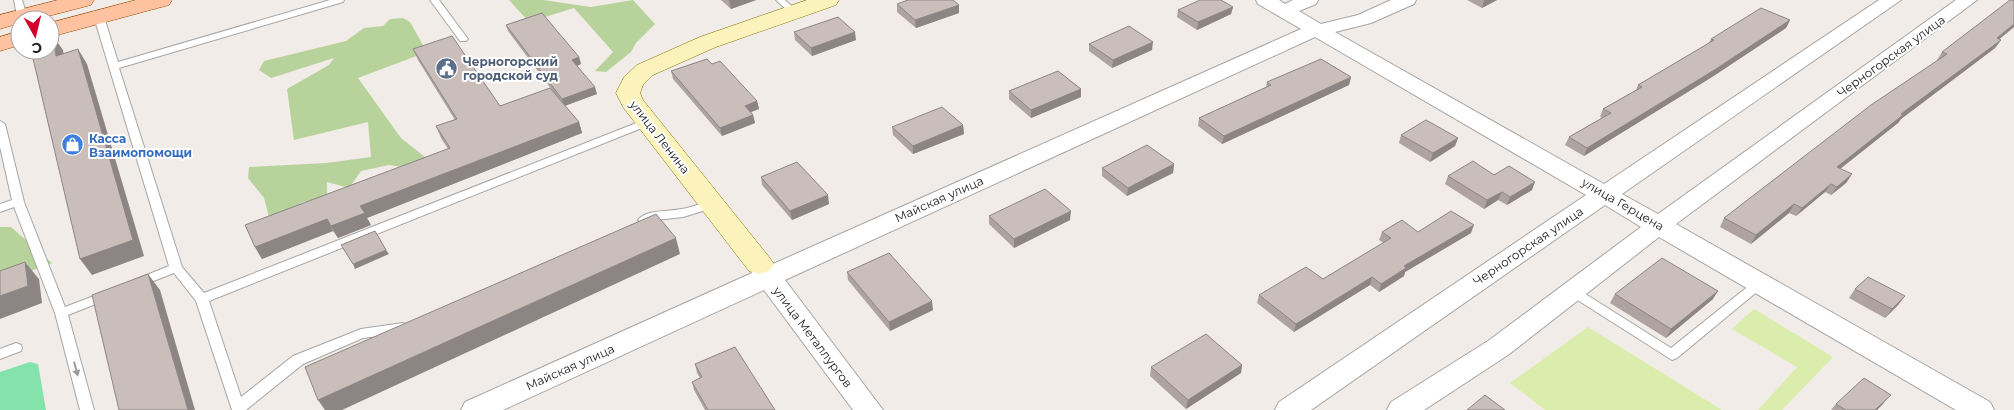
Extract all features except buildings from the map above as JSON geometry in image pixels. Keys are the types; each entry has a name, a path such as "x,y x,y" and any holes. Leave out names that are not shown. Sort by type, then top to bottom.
{"main road":[{"path":"48,10 83,0"},
{"path":"60,27 161,0"},
{"path":"0,44 10,31"}],"street":[{"name":"улица Ленина","path":"763,271 648,122 628,93 632,82 645,70 787,6 828,0"},
{"name":"улица Герцена","path":"1265,0 1980,410"},
{"path":"1284,11 1310,0"},
{"name":"Майская улица","path":"476,410 763,271 1317,30 1364,18 1407,0"},
{"name":"Черногорская улица","path":"1289,410 1455,294 1892,0"},
{"name":"Черногорская улица","path":"1401,410 1498,348 1659,225 1968,0"},
{"name":"улица Металлургов","path":"763,271 869,410"}],"lane":[{"path":"115,66 340,0"},
{"path":"434,0 463,38"},
{"path":"99,17 176,268 202,299 238,409 298,360 361,334 399,330 417,321"},
{"path":"202,299 648,122"},
{"path":"0,124 18,202 65,328 87,410"},
{"path":"0,208 18,202"},
{"path":"636,224 654,216 683,213 712,204"},
{"path":"60,313 176,268"},
{"path":"1572,291 1672,355 1760,284"},
{"path":"0,354 16,348"}],"green space":[{"path":"509,0 543,0 591,7 633,0 655,24 636,43 631,52 606,72 595,71 613,52 574,8 529,22"},
{"path":"403,18 410,22 427,52 358,78 401,138 430,161 415,169 389,165 361,171 349,188 327,182 327,197 303,202 282,214 269,217 264,198 248,178 249,167 326,163 371,157 368,122 294,140 287,89 329,65 334,58 271,78 259,70 264,61 346,41 364,28 383,26 390,19"},
{"path":"0,227 11,227 52,263 25,273 0,289"},
{"path":"1754,309 1833,357 1782,410 1758,410 1797,367 1732,329"},
{"path":"1588,327 1722,410 1545,410 1510,383"},
{"path":"30,362 38,364 46,410 0,410 0,372"}],"place":[{"name":"Черногорский городской суд","path":"447,68"},
{"name":"Касса Взаимопомощи","path":"73,145"}]}
